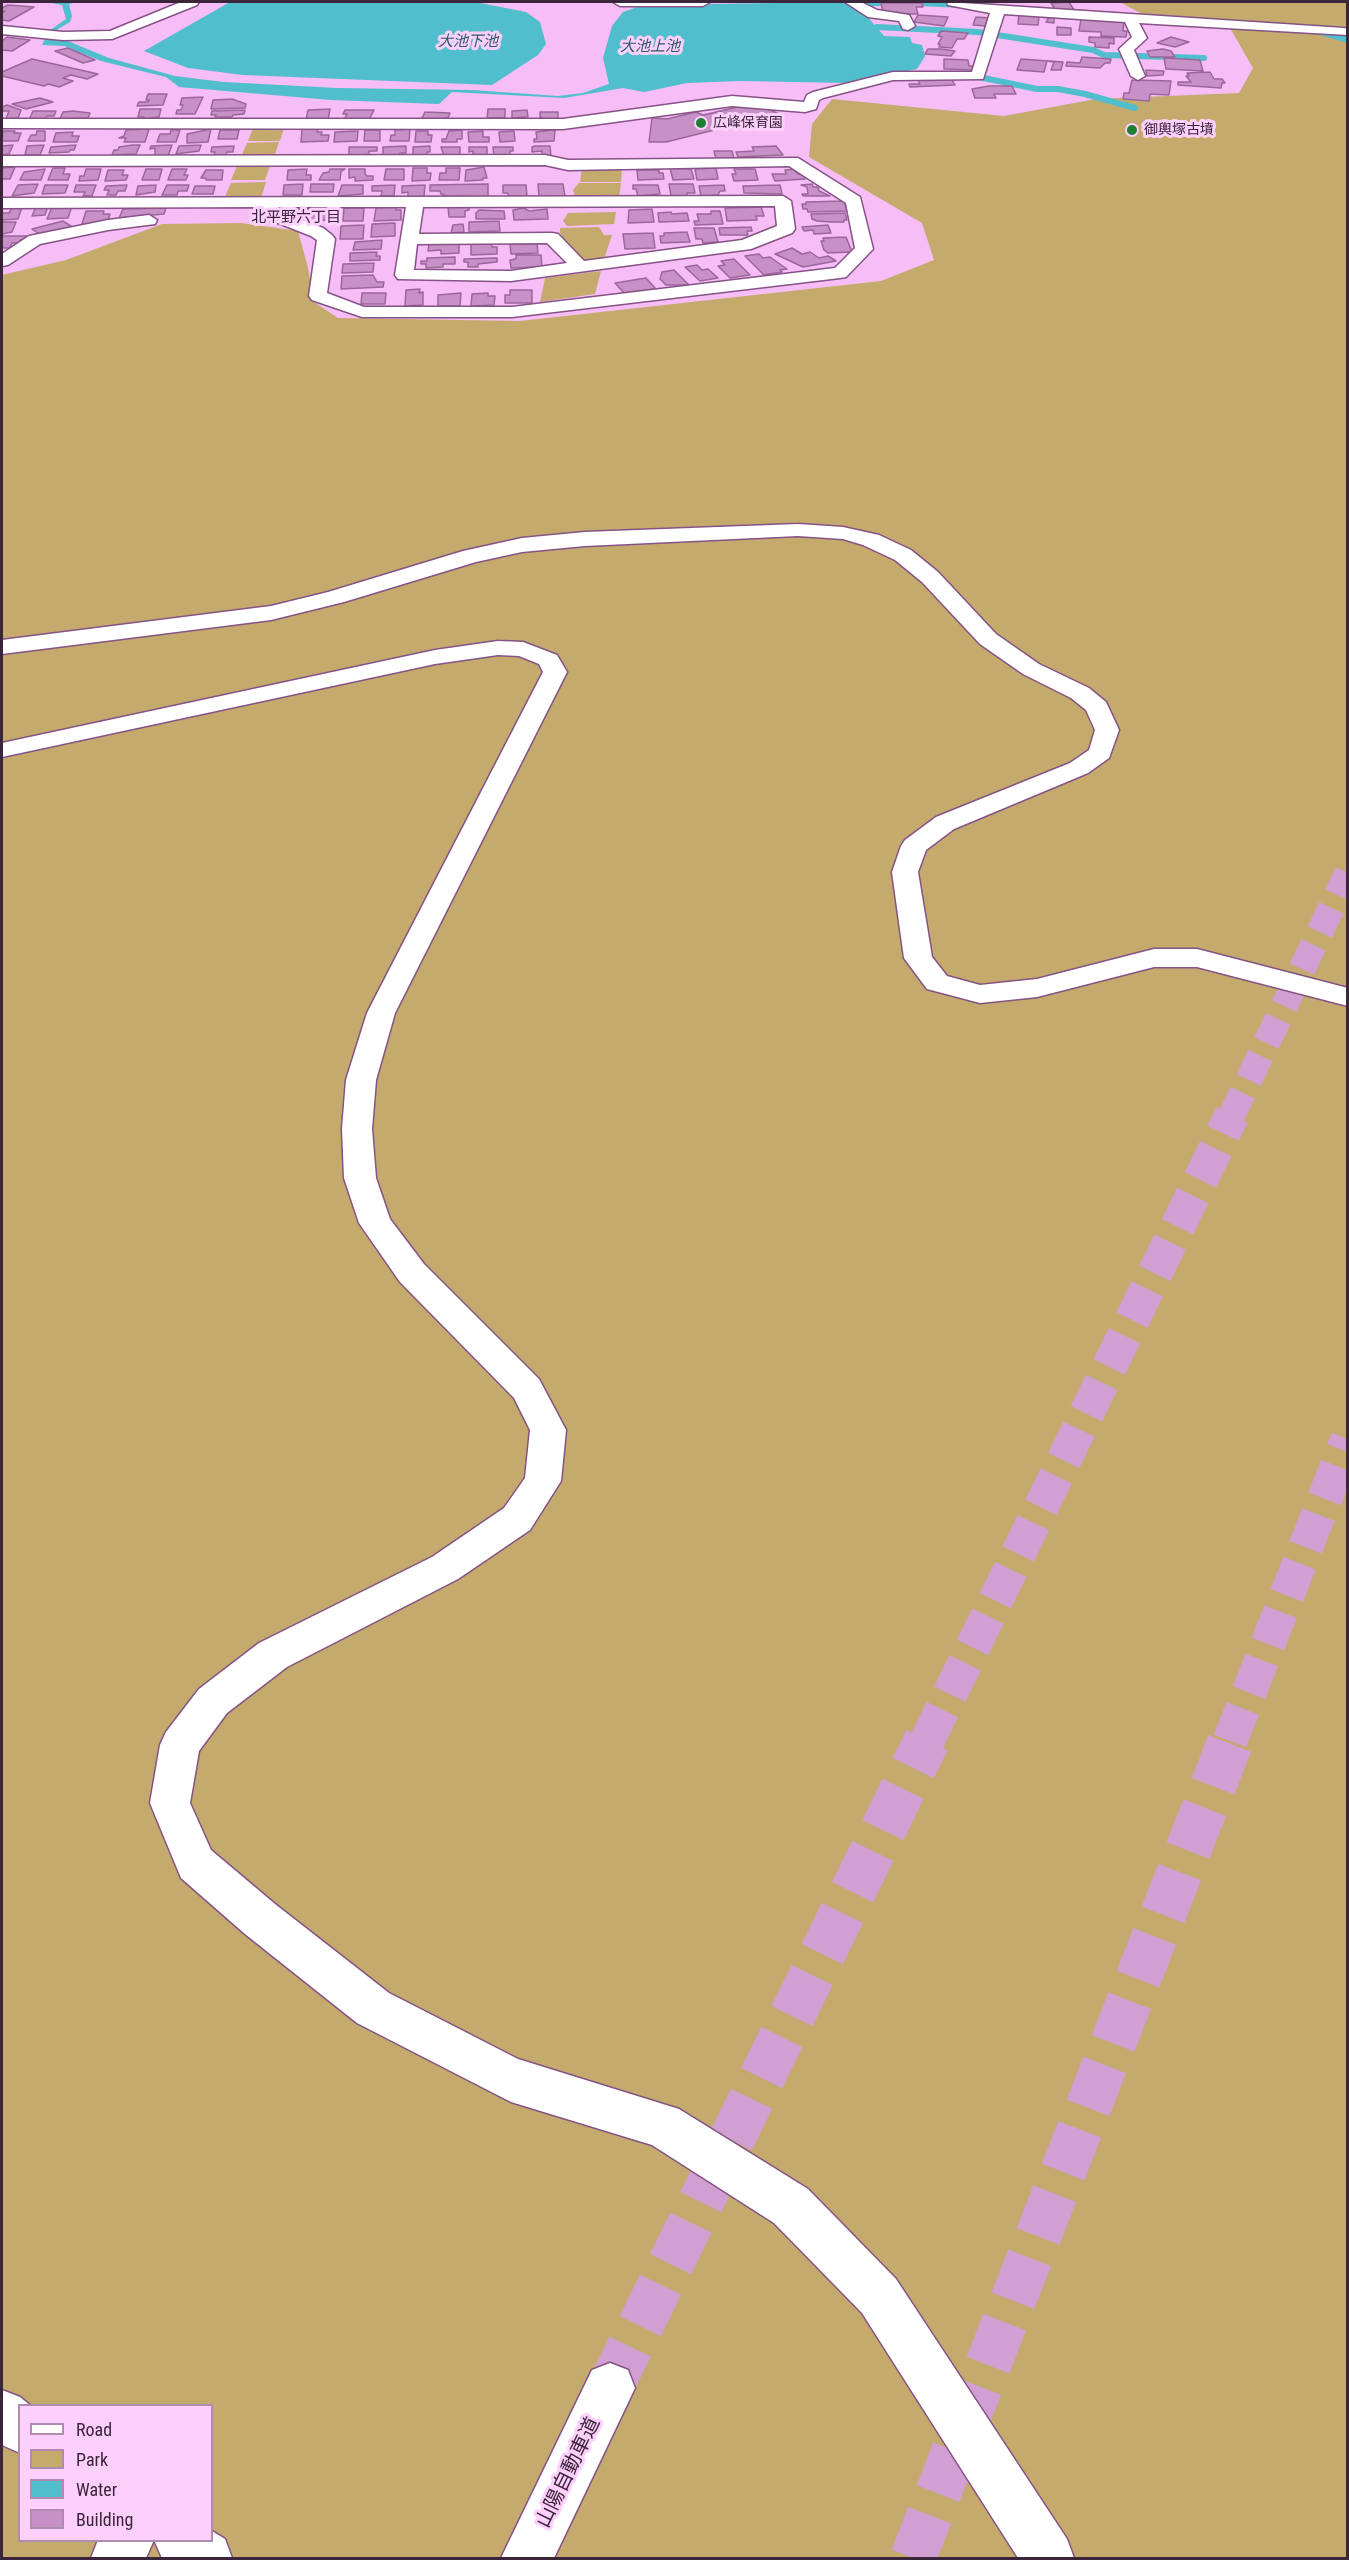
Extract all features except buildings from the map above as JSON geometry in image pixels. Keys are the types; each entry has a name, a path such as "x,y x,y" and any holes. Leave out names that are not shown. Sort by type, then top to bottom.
{"main road":[{"path":"2,30 63,36 112,34 192,2"},
{"path":"620,2 703,2"},
{"path":"852,2 873,14 904,18 908,26"},
{"path":"953,2 975,2 998,10 1058,20 1130,19 1344,32"},
{"path":"2,124 563,124 732,101 805,107 811,106 812,98 818,95 893,76 978,76 998,10"},
{"path":"1130,19 1140,38 1126,49 1138,76"},
{"path":"85,160 100,125"},
{"path":"2,161 545,160 568,165 792,161 854,201 864,249 840,273 512,312 362,312 318,296 326,239 317,232 269,213 270,203"},
{"path":"2,203 783,201 786,229 745,245 511,276 404,275 415,202"},
{"path":"2,261 35,240 108,225 226,209 234,203"},
{"path":"410,238 552,238 580,267"},
{"path":"2,647 271,613 336,597 471,556 522,545 585,539 798,530 843,533 871,540 903,555 930,577 987,639 1031,669 1080,693 1097,707 1107,730 1100,753 1079,768 945,823 914,846 906,872 918,958 937,983 980,994 1037,988 1154,958 1197,958 1347,997"},
{"path":"2,750 435,657 498,648 523,649 549,660 555,672 381,1013 361,1080 357,1129 360,1178 375,1223 412,1273 527,1389 548,1430 543,1481 517,1519 445,1568 273,1655 213,1701 180,1745 170,1803 196,1864 260,1919 373,2008 511,2079 663,2125 791,2206 879,2296 1048,2559"},
{"name":"山陽自動車道","path":"527,2559 610,2388"},
{"path":"2,2415 18,2427"},
{"path":"117,2559 127,2542"},
{"path":"181,2542 206,2559"}],"green space":[{"path":"1120,2 1347,2 1347,2558 2,2558 2,275 66,260 162,224 241,223 298,231 314,302 338,318 520,321 881,281 934,260 922,223 809,157 812,124 832,99 1004,116 1096,99 1239,93 1253,68 1230,28 1142,14"},
{"path":"253,128 284,128 280,141 248,141"},
{"path":"279,142 274,157 241,157 247,143"},
{"path":"237,166 270,166 265,180 231,180"},
{"path":"622,167 621,182 580,182 582,168"},
{"path":"266,182 261,198 224,199 231,183"},
{"path":"579,183 621,183 619,197 575,198 573,190"},
{"path":"616,212 614,224 567,226 563,221 568,213"},
{"path":"599,227 604,235 612,235 604,259 588,261 576,258 560,233 560,228"},
{"path":"601,271 595,294 540,302 545,278"}],"water":[{"name":"大池上池","path":"46,2 78,2 69,4 72,16 70,22 58,29 54,38 63,39 109,58 175,76 223,82 337,88 472,90 558,96 583,93 609,84 603,58 612,26 623,12 643,5 846,2 867,16 884,36 910,37 912,43 922,45 925,56 917,69 849,83 740,81 687,83 644,92 623,88 564,98 452,92 439,104 331,100 179,87 166,77 101,61 64,46 42,45 49,31 66,19 62,5"},
{"name":"大池下池","path":"230,2 475,2 526,12 540,22 546,44 538,55 492,85 243,75 188,68 144,51"}],"waterway":[{"path":"850,4 902,2 962,5"},
{"path":"877,27 978,32 1093,50 1104,55 1204,58"},
{"path":"1311,29 1348,40"},
{"path":"969,75 1037,89 1058,89 1085,94 1135,108"}],"tunnel":[{"path":"1231,1117 1348,873"},
{"path":"927,1741 1232,1115"},
{"path":"1230,1741 1348,1439"},
{"path":"610,2388 927,1740"},
{"path":"913,2558 1231,1740"}],"place":[{"name":"広峰保育園","path":"701,123"},
{"name":"御輿塚古墳","path":"1132,130"}],"district":[{"name":"北平野六丁目","path":"296,218"}]}
